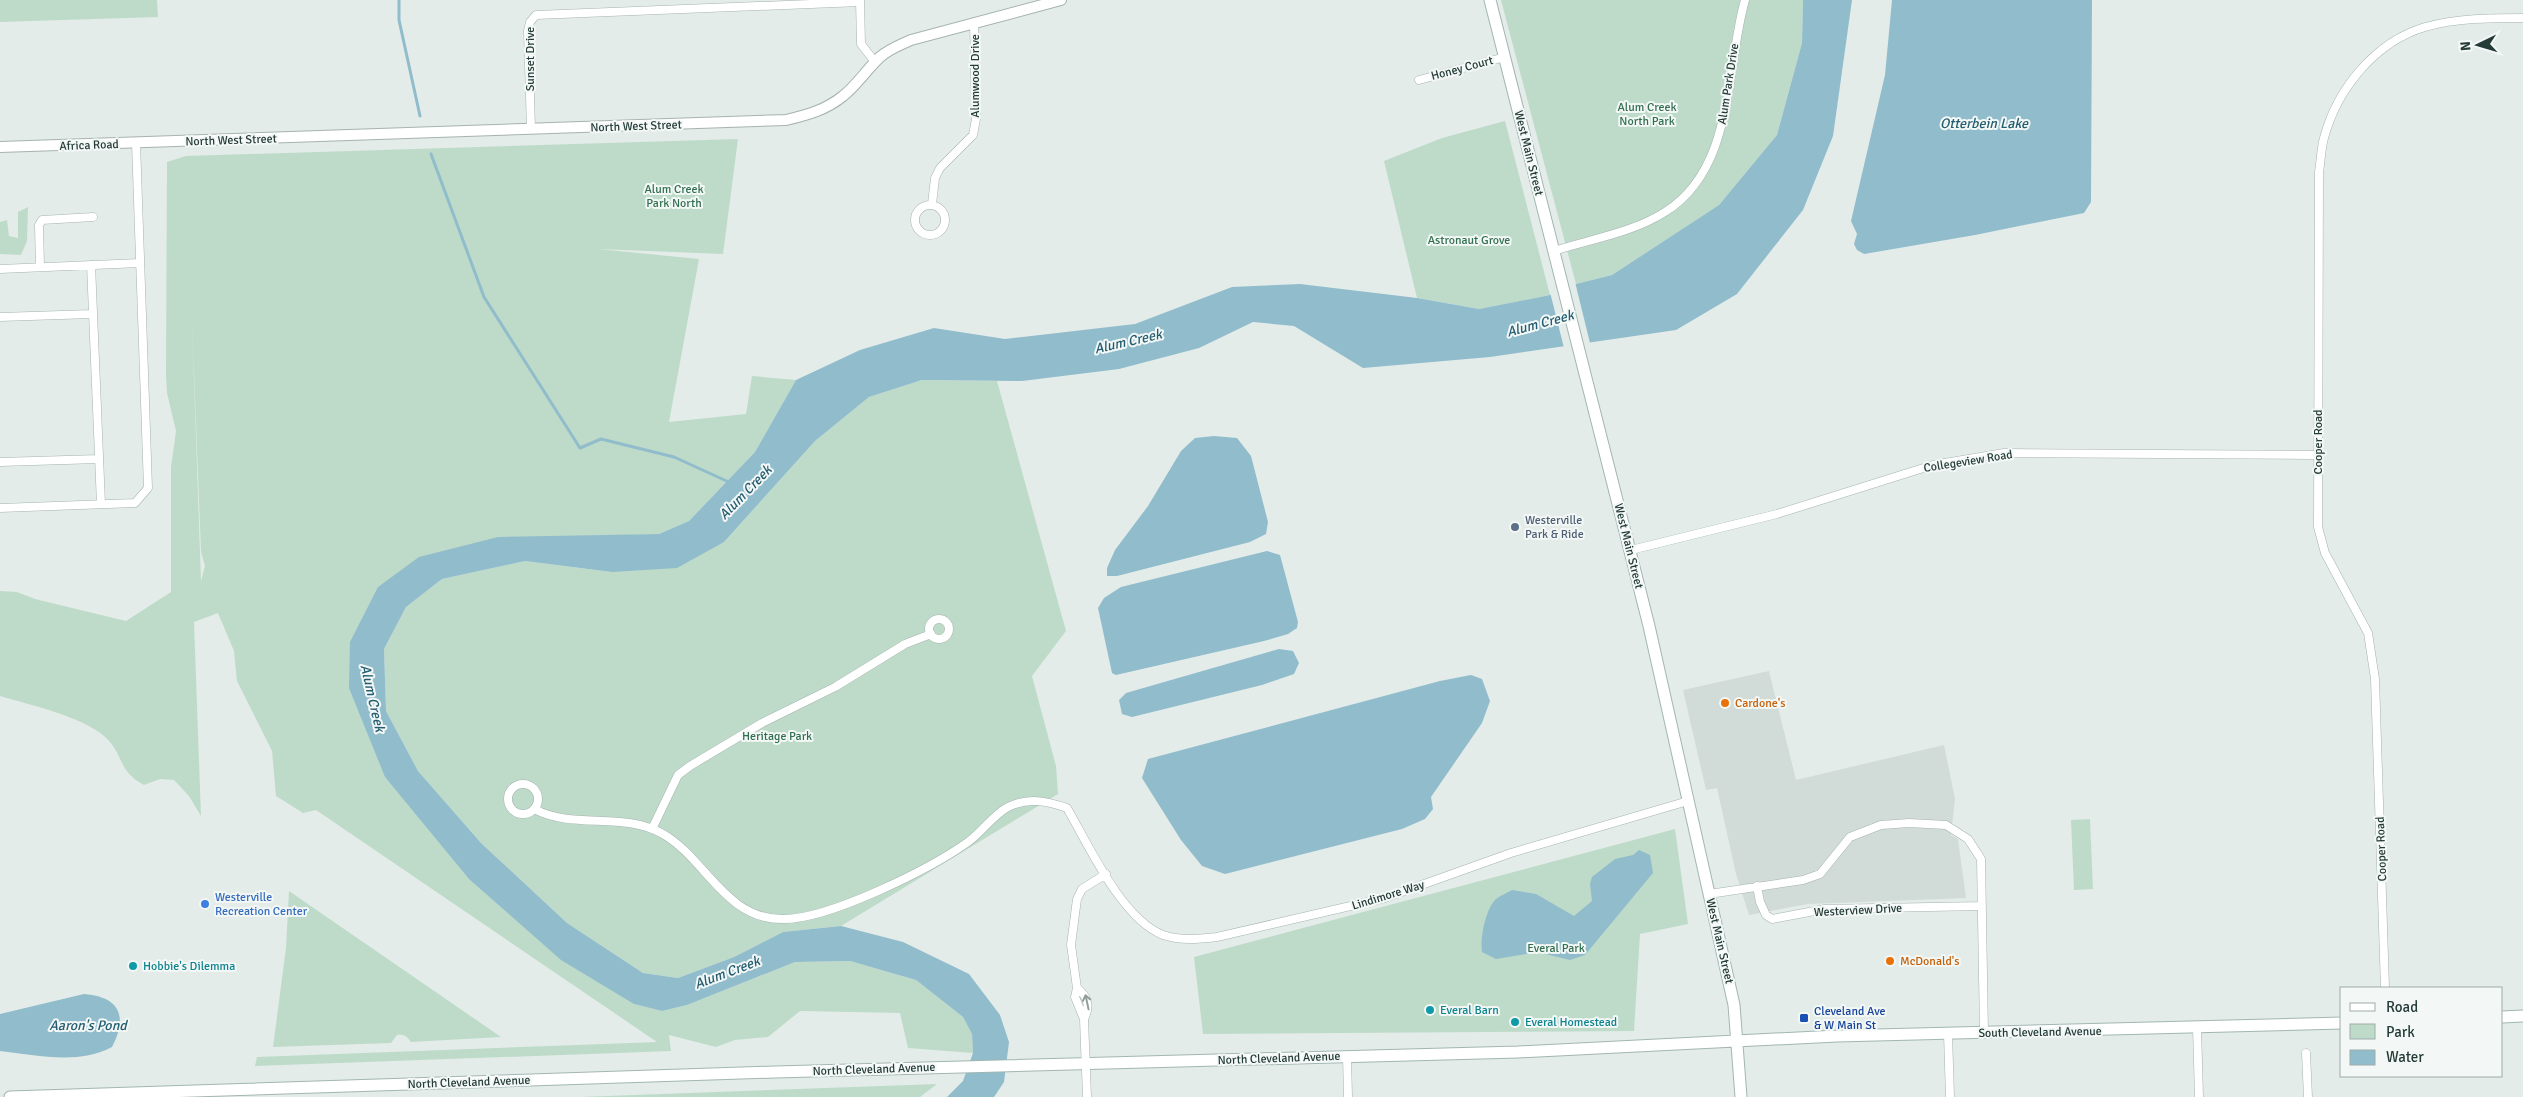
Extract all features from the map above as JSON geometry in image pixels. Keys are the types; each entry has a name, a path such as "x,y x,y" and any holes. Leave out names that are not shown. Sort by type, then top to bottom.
{"main road":[{"name":"West Main Street","path":"1490,0 1631,550 1734,1005 1741,1097"},
{"path":"2503,1017 2523,1016"},
{"name":"South Cleveland Avenue","path":"1738,1041 2340,1023"},
{"name":"North Cleveland Avenue","path":"10,1097 775,1072 1508,1052 1738,1041"}],"street":[{"name":"North West Street","path":"178,142 786,120 813,114 833,103 854,86 875,62 888,51 911,40 1061,0"},
{"name":"Alum Park Drive","path":"1554,251 1625,231 1665,212 1686,196 1705,169 1721,129 1738,27 1745,0"},
{"path":"860,1 860,44 875,62"},
{"name":"Sunset Drive","path":"531,129 528,31 530,22 536,15 860,1"},
{"name":"Cooper Road","path":"2385,987 2375,688 2372,656 2368,633 2325,553 2318,527 2319,172 2323,139 2333,112 2348,84 2369,60 2395,41 2424,28 2434,26 2481,18 2523,18"},
{"name":"Alumwood Drive","path":"932,204 935,178 940,168 973,135 976,119 974,23"},
{"name":"Honey Court","path":"1419,80 1505,57"},
{"name":"Africa Road","path":"0,147 178,142"},
{"path":"0,508 135,503 148,488 136,143"},
{"path":"932,204 943,212 944,225 940,231 928,235 916,228 915,214 925,205 932,204"},
{"path":"40,268 39,225 42,220 93,217"},
{"path":"0,269 140,263"},
{"path":"91,265 101,504"},
{"path":"0,317 92,314"},
{"name":"Collegeview Road","path":"1631,550 1777,514 1934,464 2004,453 2318,455"},
{"path":"0,462 99,459"},
{"path":"652,829 678,774 762,723 835,687 905,644 931,634"},
{"name":"Lindimore Way","path":"534,809 568,819 621,821 652,829 672,840 699,866 712,883 743,910 760,917 780,920 799,919 824,912 910,876 944,858 970,840 1008,808 1030,800 1046,801 1067,808 1128,909 1148,927 1164,935 1190,940 1217,937 1385,898 1511,853 1688,801"},
{"path":"1709,894 1803,880 1820,874 1850,837 1880,825 1909,823 1946,825 1968,839 1981,859 1984,1033"},
{"path":"1087,1097 1084,1020 1075,997 1077,988 1071,945 1077,900 1082,889 1106,874"},
{"name":"Westerview Drive","path":"1757,886 1760,902 1766,915 1772,919 1825,909 1982,906"},
{"path":"2197,1027 2198,1097"},
{"path":"1948,1034 1950,1097"},
{"path":"2306,1053 2308,1097"},
{"path":"1347,1056 1348,1097"}],"shaded area":[{"path":"1769,671 1796,780 1944,745 1955,799 1951,835 1958,839 1966,898 1808,904 1749,915 1736,874 1717,788 1706,790 1683,690"}],"green space":[{"path":"0,0 157,0 158,17 0,22"},
{"name":"Alum Creek North Park","path":"1501,0 1803,0 1802,43 1777,135 1719,205 1612,275 1576,284"},
{"name":"Astronaut Grove","path":"1505,121 1550,295 1479,309 1417,298 1384,161 1442,138"},
{"name":"Alum Creek Park North","path":"738,139 723,254 598,249 699,259 669,422 746,414 752,376 796,380 755,452 689,521 659,534 595,536 378,587 385,777 634,1004 662,1011 687,1005 795,962 850,961 916,980 963,1017 972,1034 973,1053 908,1048 900,1013 800,1011 768,1037 735,1040 716,1047 669,1035 671,1051 255,1066 257,1057 657,1042 316,810 303,813 276,796 272,751 237,681 234,651 218,613 194,622 201,816 189,796 174,780 160,779 144,785 135,780 125,768 110,742 94,729 55,712 0,696 0,591 17,592 35,599 126,621 171,592 171,467 176,431 167,393 166,376 167,162 186,156","holes":["192,321 201,552 205,566 201,581"]},
{"path":"28,207 27,241 21,255 0,254 0,222 7,220 9,236 18,238 18,212"},
{"name":"Heritage Park","path":"922,380 997,381 1066,631 1032,676 1056,766 1058,794 841,926 783,932 734,957 678,978 643,973 567,923 481,843 418,771 386,711 384,649 406,607 442,579 525,561 612,572 724,542 815,441 869,397"},
{"path":"2090,819 2093,889 2074,890 2071,820"},
{"name":"Everal Park","path":"1675,829 1688,924 1640,934 1634,1031 1203,1034 1194,957"},
{"path":"289,891 501,1037 411,1042 405,1036 397,1035 391,1043 273,1047 286,948"},
{"path":"937,1084 920,1097 580,1097"}],"water":[{"name":"Alum Creek","path":"1803,0 1852,0 1833,136 1803,210 1737,294 1676,330 1490,357 1363,368 1294,326 1253,322 1199,348 1119,369 1022,381 922,380 869,397 815,441 724,542 677,568 612,572 525,561 442,579 406,607 384,649 386,711 418,771 481,843 567,923 643,973 678,978 734,957 783,932 841,926 903,942 969,974 1000,1015 1009,1042 1004,1082 994,1097 947,1097 963,1081 973,1053 972,1034 963,1017 916,980 850,961 795,962 687,1005 662,1011 634,1004 561,960 469,879 385,777 349,688 350,642 378,587 419,557 498,537 659,534 689,521 755,452 796,380 860,350 934,328 1005,339 1135,324 1232,287 1300,284 1417,298 1479,309 1550,295 1576,284 1612,275 1719,205 1777,135 1802,43"},
{"name":"Otterbein Lake","path":"1892,0 2092,0 2091,202 2084,213 1975,235 1864,254 1857,250 1854,244 1857,234 1851,221 1885,75"},
{"path":"1214,436 1237,438 1251,456 1268,522 1266,534 1250,542 1117,576 1107,576 1107,568 1115,550 1148,506 1181,451 1195,438"},
{"path":"1267,551 1280,555 1298,622 1297,628 1288,634 1264,641 1116,675 1112,673 1098,608 1104,598 1121,587"},
{"path":"1279,649 1293,651 1299,663 1294,674 1262,685 1132,717 1122,714 1119,700 1126,693"},
{"path":"1471,675 1482,679 1490,701 1482,723 1431,797 1433,809 1425,819 1402,829 1225,874 1202,866 1181,840 1142,778 1148,759 1440,681"},
{"path":"1639,850 1650,855 1653,873 1585,955 1570,960 1537,952 1496,959 1482,952 1483,933 1488,911 1499,897 1512,890 1536,894 1574,916 1592,901 1590,884 1592,877 1615,859 1633,855"},
{"name":"Aaron's Pond","path":"84,994 106,999 118,1010 120,1017 119,1026 112,1047 99,1053 71,1057 0,1051 0,1014"}],"pier":[{"path":"1575,282 1590,343 1564,348 1550,292"}],"waterway":[{"path":"399,0 399,20 420,116"},
{"path":"431,154 484,297 580,448 601,439 674,457 731,483"}],"place":[{"name":"Westerville Park & Ride","path":"1515,527"},
{"name":"Cardone's","path":"1725,703"},
{"name":"Westerville Recreation Center","path":"205,904"},
{"name":"McDonald's","path":"1890,961"},
{"name":"Hobbie's Dilemma","path":"133,966"},
{"name":"Everal Barn","path":"1430,1010"},
{"name":"Cleveland Ave & W Main St","path":"1804,1018"},
{"name":"Everal Homestead","path":"1515,1022"}]}
